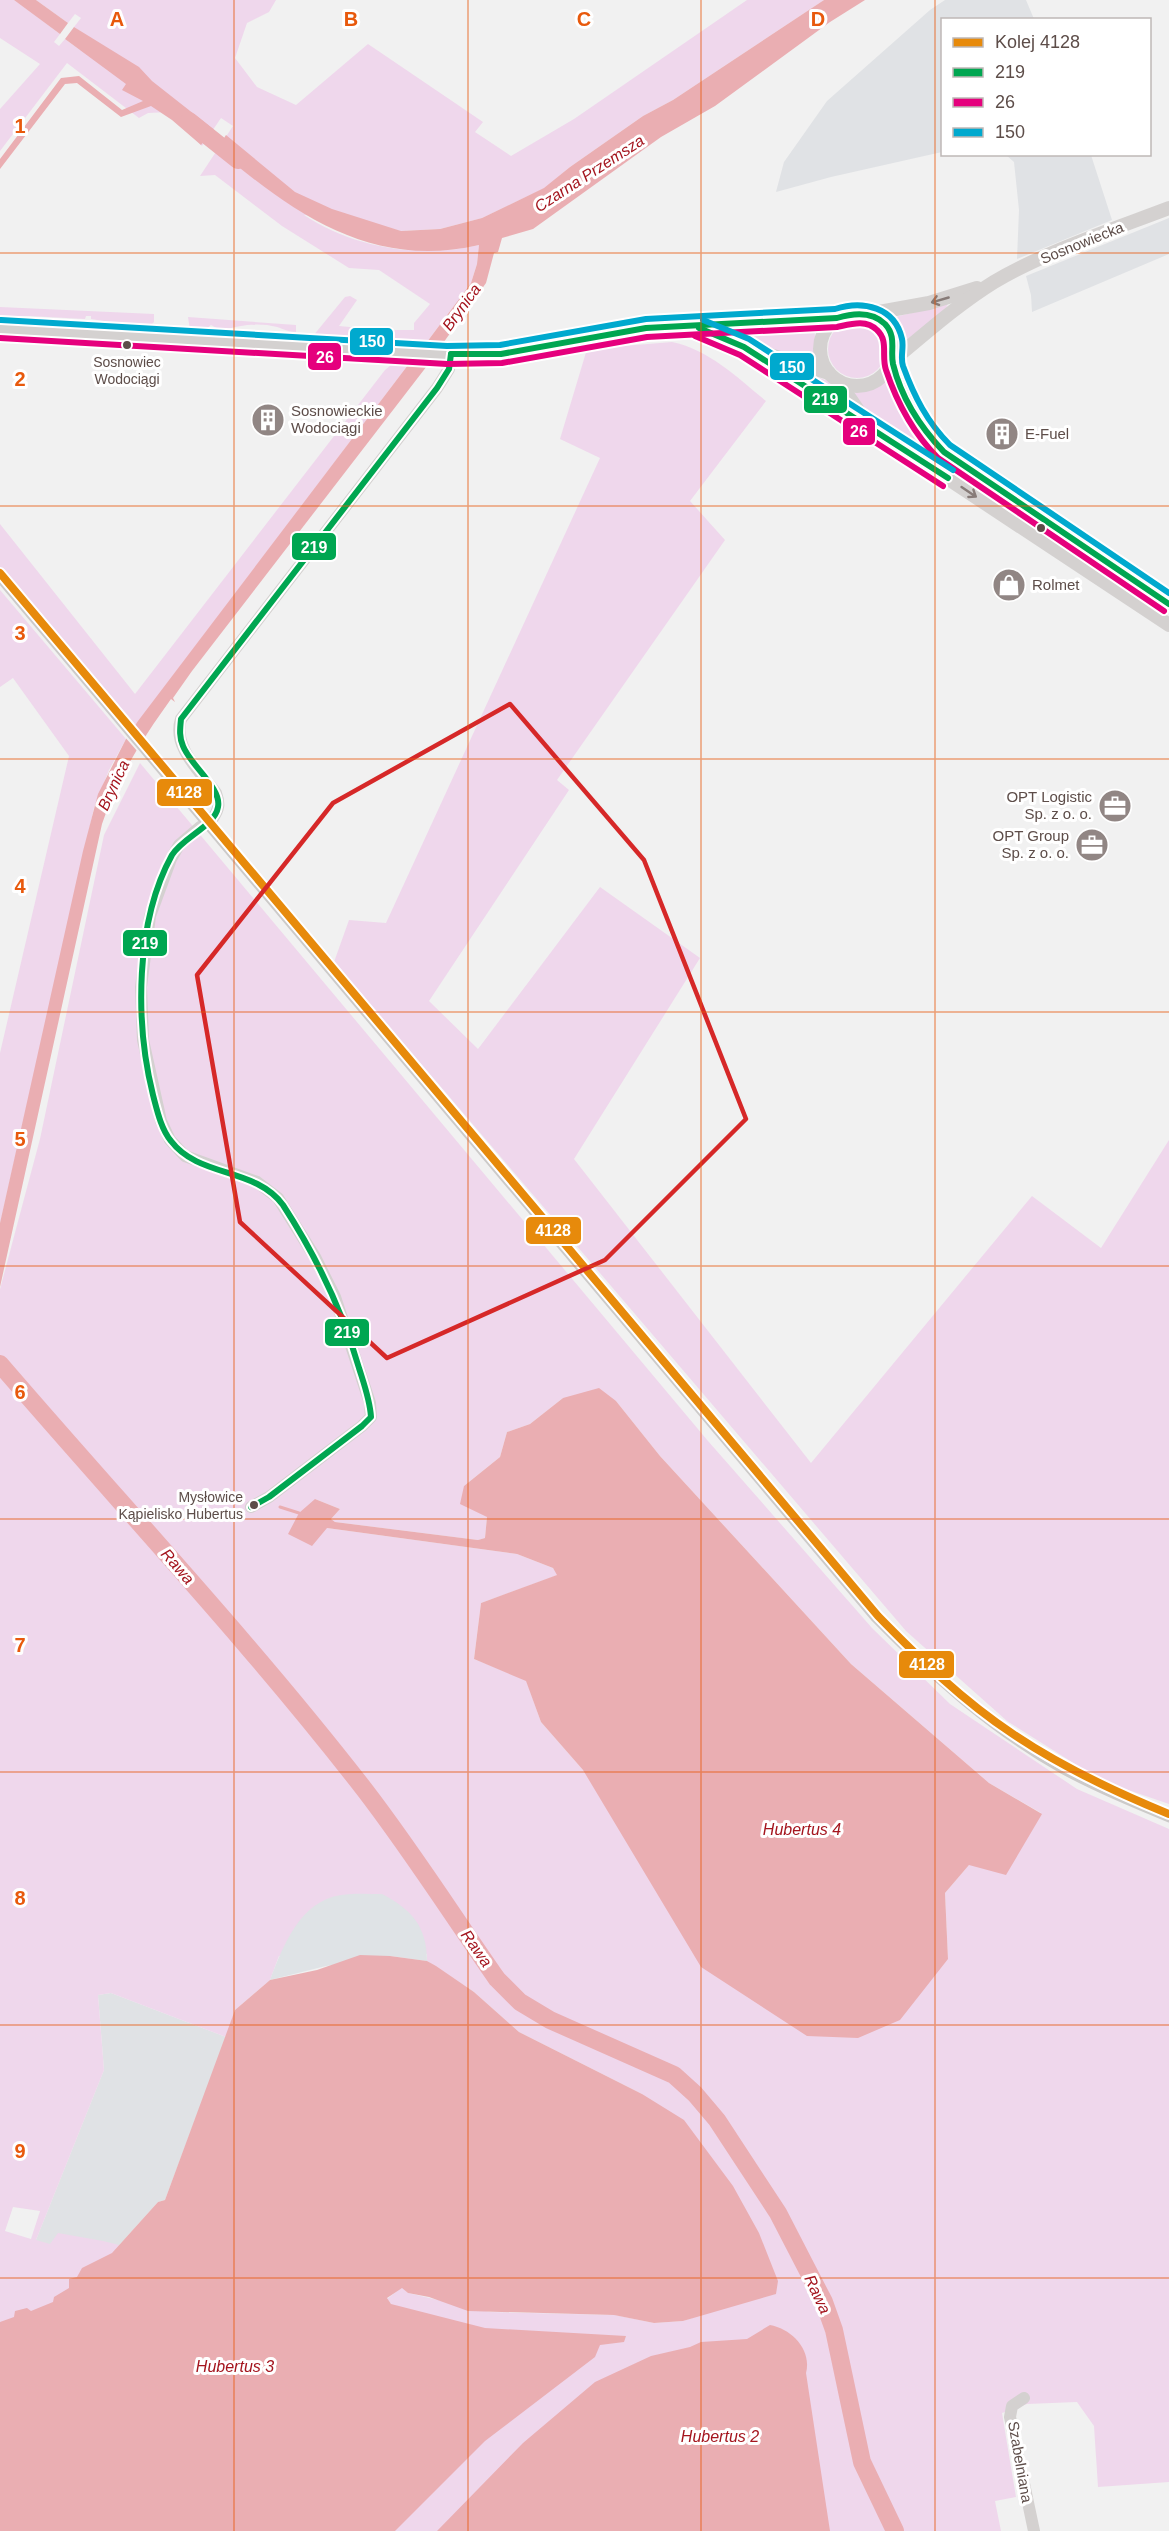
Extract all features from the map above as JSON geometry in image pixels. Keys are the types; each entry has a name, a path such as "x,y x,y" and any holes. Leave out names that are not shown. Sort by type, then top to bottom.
{"street":[{"name":"Sosnowiecka","path":"693,325 744,347 854,386 866,385 877,380 886,372 892,361 954,309 996,281 1030,264 1169,208"},
{"name":"Sosnowiecka","path":"0,329 406,353 501,354 646,328 837,318 849,313 868,314 929,303 996,281"},
{"path":"868,314 877,318 890,333 893,342 892,361 917,418 944,452 1169,604"},
{"path":"837,318 829,325 820,344 823,364 864,419 885,437"},
{"path":"744,347 885,437 1169,625"},
{"path":"213,818 219,810 220,802 179,740 178,729 181,719 437,388 448,369 449,355"},
{"path":"1093,575 1103,560"},
{"path":"200,827 179,845 171,859 150,916 141,987 143,1040 161,1121 170,1140 185,1156 257,1182 278,1198 315,1257 335,1297 370,1403 371,1417 362,1426 268,1497 250,1507"},
{"name":"Szabelniana","path":"1024,2398 1012,2406 1010,2417 1034,2531"}],"highlighted area":[{"path":"510,704 644,860 746,1119 605,1260 387,1358 240,1222 197,975 333,803"}],"shaded area":[{"path":"0,0 14,0 60,34 54,42 59,46 65,39 80,50 93,40 74,27 81,18 75,14 68,23 36,0 276,0 269,12 247,23 235,58 257,87 296,105 368,44 483,122 475,132 511,156 574,119 747,0 824,0 673,100 643,116 570,167 545,188 482,218 440,229 400,231 358,219 304,215 344,236 388,248 434,251 479,245 477,264 471,283 424,346 397,347 394,344 392,330 414,330 414,323 430,304 379,270 349,268 282,226 215,175 200,176 233,126 221,118 202,146 169,112 148,113 139,118 67,63 0,151 0,109 40,64 0,38"},
{"path":"945,0 1026,0 1034,18 941,18 941,152 776,192 784,162 827,101 930,10"},
{"path":"1007,156 1091,156 1112,220 1017,259 1019,210 1014,162"},
{"path":"1169,218 1169,254 1032,312 1031,295 1026,276"},
{"path":"350,296 357,300 339,326 371,329 370,345 313,341 313,336 345,297"},
{"path":"948,304 946,308 900,349 895,317"},
{"path":"0,307 154,314 154,322 150,326 142,327 91,319 91,316 86,316 85,319 0,317"},
{"path":"188,317 296,325 296,332 256,324 222,331 211,325 205,330 190,330"},
{"path":"857,320 868,322 881,333 886,349 884,360 873,373 857,378 846,376 833,365 828,349 830,338 841,325"},
{"path":"814,322 817,366 718,332 718,329"},
{"path":"672,342 710,358 766,401 690,501 725,540 557,780 569,790 429,1001 478,1049 600,887 700,958 574,1159 811,1463 1032,1196 1101,1248 1169,1140 1169,1804 1102,1781 1007,1721 906,1631 334,962 349,920 386,923 600,458 560,439 587,349"},
{"path":"397,360 411,361 135,726 0,567 0,524 135,694 385,370"},
{"path":"793,368 828,381 847,406 792,372"},
{"path":"889,377 913,424 942,459 1029,518 1027,525 881,426 864,409 852,391 872,389"},
{"path":"0,590 126,739 109,770 94,808 0,1224 0,1053 69,756 13,678 0,687"},
{"path":"140,763 708,1441 872,1628 950,1704 1077,1789 1169,1829 1169,2482 1098,2487 1094,2426 1077,2402 1027,2404 1002,2413 1016,2497 995,2501 1001,2531 898,2531 866,2462 855,2420 841,2338 832,2311 801,2247 775,2203 702,2096 674,2072 576,2030 534,2008 511,1991 368,1788 166,1547 14,1376 0,1355 0,1289 40,1139 104,835","holes":["563,1398 616,1401 660,1456 851,1664 989,1783 1041,1813 969,1865 945,1893 948,1959 583,1770 541,1722 526,1680 474,1659 481,1603 558,1575 553,1568 517,1554 327,1528 315,1499 340,1509 331,1519 335,1522 478,1540 485,1538 487,1517 464,1486 500,1457 507,1432 530,1424"]},
{"path":"0,1371 163,1551 356,1782 493,1977 509,1996 526,2010 570,2035 670,2077 690,2091 705,2108 776,2216 818,2296 831,2332 858,2463 891,2531 0,2531","holes":["427,1954 427,1961 474,1992 519,2032 642,2094 692,2318 683,2321 654,2323 615,2315 490,2312 408,2293 402,2287 387,2299 391,2304 321,2295 103,2241 58,2233 50,2244 36,2240 104,2070 98,1995 111,1993 226,2037 235,2010 270,1980 279,1956","13,2207 40,2211 31,2239 5,2231"]},
{"path":"111,1993 226,2037 165,2200 158,2202 112,2253 34,2245 104,2070 98,1995"}],"sand":[{"path":"382,1894 401,1906 415,1920 424,1938 427,1961 390,1956 326,1966 270,1980 287,1940 295,1927 314,1906 341,1895"}],"water":[{"path":"14,0 36,0 68,23 60,34"},
{"name":"Brynica","path":"824,0 865,0 830,22 715,106 661,137 533,229 502,238 498,252 494,253 486,283 441,346 424,346 471,283 477,264 479,245 440,251 404,250 369,243 337,231 306,215 275,195 217,149 226,135 295,192 332,209 401,231 440,229 482,218 544,188 643,116 673,100"},
{"path":"74,27 139,67 152,81 213,129 201,145 172,120 151,106 121,117 77,83 65,84 0,169 0,159 61,78 79,76 122,110 143,101 122,90 126,84 65,39"},
{"name":"Brynica","path":"411,361 430,362 192,671 173,698 175,702 171,699 140,744 123,774 102,824 0,1287 0,1223 83,851 98,794 126,739 138,721"},
{"name":"Hubertus 4","path":"599,1388 616,1401 660,1456 851,1664 989,1783 1042,1814 1006,1875 969,1865 945,1893 948,1959 900,2020 858,2038 807,2036 701,1967 583,1770 541,1722 526,1681 474,1659 481,1603 557,1575 553,1568 517,1554 327,1528 312,1546 288,1534 299,1513 315,1499 340,1509 331,1519 335,1522 478,1540 485,1538 487,1517 460,1504 464,1486 500,1457 507,1432 530,1424 563,1398"},
{"name":"Hubertus 3","path":"360,1955 427,1961 474,1992 519,2032 642,2094 684,2120 733,2186 759,2233 778,2281 776,2294 683,2321 654,2323 614,2315 468,2311 429,2297 408,2293 402,2288 387,2298 391,2304 485,2328 626,2336 624,2342 600,2345 595,2357 485,2441 395,2531 0,2531 0,2322 14,2317 15,2311 27,2308 31,2311 53,2302 54,2297 69,2288 69,2279 77,2277 82,2268 112,2253 158,2202 165,2200 235,2010 270,1980 317,1970"},
{"name":"Hubertus 2","path":"770,2325 793,2336 806,2356 806,2373 830,2531 437,2531 523,2443 595,2382 651,2356 690,2347 701,2342 747,2339"}],"pier":[{"path":"132,725 145,740 138,752 124,736"}],"waterway":[{"name":"Czarna Przemsza","path":"189,121 238,160"},
{"name":"Rawa","path":"0,1364 231,1627 321,1734 398,1836 497,1979 520,2002 550,2020 674,2075 695,2094 717,2120 778,2213 824,2302 834,2330 862,2462 895,2531"},
{"path":"280,1507 299,1513"},
{"name":"Rawa","path":"155,1539 158,1535"}],"railway":[{"path":"0,583 873,1620 916,1663 985,1722 1010,1740 1074,1779 1169,1821"}],"rail line":[{"name":"4128","path":"0,573 878,1616 942,1679 1013,1734 1089,1778 1169,1814"}],"transit line":[{"name":"150","path":"1,320 447,346 500,345 646,319 867,306 885,313 898,328 902,339 902,363 912,388 928,418 950,445 1169,593"},
{"name":"219","path":"451,354 501,354 646,328 837,318 856,314 874,317 885,324 891,334 893,364 907,400 927,433 944,452 1169,604"},
{"name":"150","path":"703,320 749,339 953,470"},
{"name":"26","path":"0,338 447,364 502,363 647,337 868,324 881,334 886,370 901,406 913,428 938,458 1164,611"},
{"name":"219","path":"699,328 744,347 948,478"},
{"name":"26","path":"695,336 740,355 943,486"},
{"name":"219","path":"251,1507 269,1497 371,1417 365,1386 345,1325 317,1263 283,1205 258,1184 196,1161 183,1153 168,1136 156,1107 147,1067 141,1005 145,941 151,911 172,855 211,820 218,807 218,800 211,784 183,746 180,736 181,719 437,388 449,369 451,354"}],"place":[{"name":"Sosnowiec Wodociągi","path":"127,345"},
{"name":"Sosnowieckie Wodociągi","path":"268,420"},
{"name":"E-Fuel","path":"1002,434"},
{"name":"Rolmet","path":"1009,585"},
{"name":"OPT Logistic Sp. z o. o.","path":"1115,806"},
{"name":"OPT Group Sp. z o. o.","path":"1092,845"},
{"name":"Mysłowice Kąpielisko Hubertus","path":"254,1505"}]}
